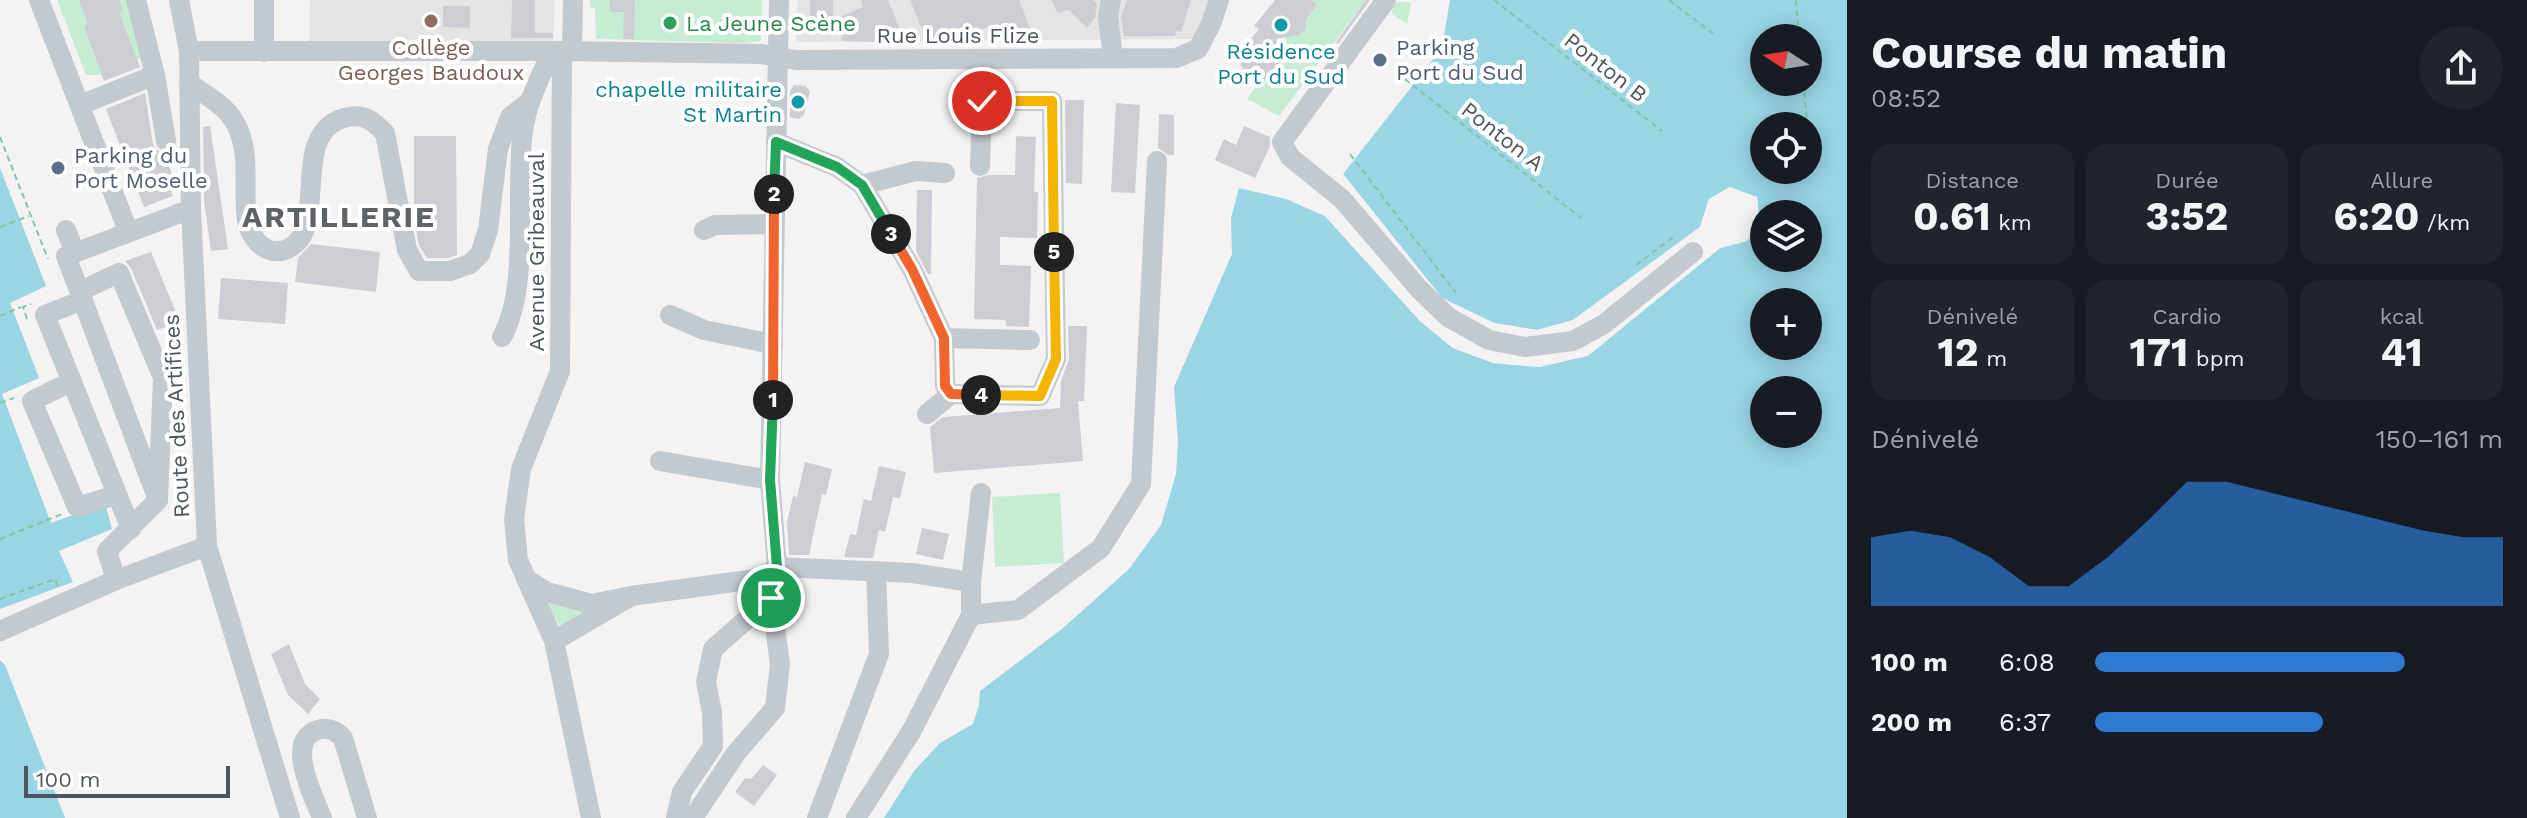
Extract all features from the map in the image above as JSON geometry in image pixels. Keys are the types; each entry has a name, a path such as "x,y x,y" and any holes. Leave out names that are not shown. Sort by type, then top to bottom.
{"street":[{"path":"39,0 128,231"},
{"path":"136,0 155,75 166,141"},
{"name":"Route des Artifices","path":"179,0 189,51 191,209 207,546 290,818"},
{"path":"264,0 264,52"},
{"name":"Avenue Gribeauval","path":"573,0 562,51 560,371 521,469 514,519 518,560 554,641 591,818"},
{"path":"770,55 773,0"},
{"path":"693,818 736,753 775,708 780,664 770,572 776,142 770,55 779,0"},
{"path":"1111,0 1108,16 1113,58"},
{"name":"Rue Louis Flize","path":"189,51 562,51 770,55 796,60 1176,58 1198,49 1219,0"},
{"path":"1386,0 1282,142 1290,157 1342,199 1419,289 1448,317 1489,340 1513,345 1525,347 1573,341 1604,324 1693,252"},
{"path":"189,83 232,117 243,141 247,223 256,242 272,252 286,251 299,242 306,222 313,159 323,131 336,119 356,115 371,119 385,133 407,250 419,271 450,271 470,264 480,254 488,230 498,149 510,117 529,102 562,51"},
{"path":"80,105 155,75"},
{"path":"927,414 951,394 1040,396 1056,359 1052,101 982,101 980,166"},
{"path":"502,337 511,320 517,274 522,134 529,102"},
{"path":"776,142 837,167 862,185 912,269 944,338 945,386 951,394"},
{"path":"971,615 1018,610 1101,548 1141,484 1157,161"},
{"path":"862,185 916,171 945,173"},
{"path":"158,500 66,256 191,209"},
{"path":"704,230 715,225 773,224"},
{"path":"66,230 75,253"},
{"path":"116,580 107,551 131,529 158,500 163,378 119,273 45,315 116,506 131,529"},
{"path":"670,315 704,330 773,344"},
{"path":"944,338 1030,340"},
{"path":"72,381 32,401 77,507 116,506"},
{"path":"660,461 770,480"},
{"path":"856,818 911,732 971,615 971,582 981,493"},
{"path":"0,631 116,580 207,546"},
{"path":"526,579 547,592 592,604 770,572 876,571 971,582"},
{"path":"817,818 879,654 876,571"},
{"path":"554,641 631,596"},
{"path":"676,818 682,792 713,746 712,712 706,682 713,649 771,598"},
{"path":"322,818 306,776 301,750 308,735 324,729 336,731 343,738 367,818"}],"path":[{"name":"Ponton B","path":"1494,0 1662,131"},
{"path":"1669,0 1716,36"},
{"path":"1796,0 1798,24"},
{"name":"Ponton A","path":"1405,79 1581,218"},
{"path":"1350,154 1456,293"},
{"path":"0,227 30,215"},
{"path":"1636,265 1675,236"},
{"path":"0,316 23,307"},
{"path":"0,403 20,396"},
{"path":"0,539 65,513"},
{"path":"0,599 55,579"}],"shaded area":[{"name":"Collège Georges Baudoux","path":"310,0 555,0 553,45 309,42"},
{"path":"797,0 1209,0 1196,39 796,42"}],"green space":[{"path":"57,0 129,0 144,57 102,75 86,75"},
{"name":"La Jeune Scène","path":"590,0 762,0 761,41 596,39 595,8 590,7"},
{"path":"1308,0 1366,0 1279,116 1247,99 1257,88"},
{"path":"1395,3 1411,3 1407,24 1391,13"},
{"path":"1060,493 1064,563 995,567 992,497"},
{"path":"550,601 603,605 560,626 548,606"}],"water":[{"path":"1450,0 1847,0 1847,818 884,818 914,771 940,743 973,724 980,691 1062,629 1129,569 1161,525 1176,474 1178,442 1174,387 1232,254 1231,218 1239,188 1286,199 1325,216 1420,321 1453,348 1493,363 1539,367 1588,355 1720,248 1747,241 1750,237 1750,272 1822,272 1822,200 1757,200 1730,187 1709,199 1700,227 1573,320 1537,330 1494,323 1442,298 1343,174 1442,48"},
{"path":"0,168 46,286 10,303 39,378 2,394 51,523 105,503 112,529 59,551 73,582 0,609"},
{"path":"0,660 5,665 65,818 0,818"}],"pier":[{"path":"1343,174 1442,298 1494,323 1537,330 1573,320 1700,227 1709,199 1730,187 1757,197 1757,200 1731,191 1712,202 1702,230 1575,323 1537,334 1493,327 1440,301 1341,177"},
{"path":"1316,208 1328,213 1423,318 1455,344 1494,359 1539,363 1586,352 1718,245 1744,238 1750,230 1747,241 1720,248 1588,356 1539,367 1493,363 1453,348 1420,321 1325,216 1313,211"}],"building":[{"path":"79,0 119,0 123,11 119,13 140,67 104,81 84,26 88,24"},
{"path":"512,0 535,0 535,33 553,33 553,38 511,38"},
{"path":"610,0 635,0 634,39 623,39 624,12 610,12"},
{"path":"810,0 833,0 833,20 863,7 861,0 888,0 900,30 874,42 842,41 841,31 808,31"},
{"path":"910,0 1019,0 1034,39 1015,38 1013,32 1003,36 998,23 967,35 964,28 931,41 924,25 921,27"},
{"path":"1051,0 1093,0 1097,4 1095,18 1087,28 1069,10 1058,13"},
{"path":"1127,0 1191,0 1181,32 1176,31 1175,36 1124,36 1121,17"},
{"path":"1275,0 1311,0 1317,5 1306,19 1305,30 1299,35 1276,39 1288,50 1279,62 1279,68 1272,71 1257,89 1238,74 1243,68 1240,65 1250,52 1247,50 1252,44 1249,41 1259,29 1254,26"},
{"path":"1366,0 1370,0 1338,44 1336,42"},
{"path":"443,6 470,6 470,28 443,27"},
{"name":"chapelle militaire St Martin","path":"794,85 806,86 810,92 804,115 799,119 790,117 790,91"},
{"path":"145,93 153,144 165,154 174,180 168,182 173,196 144,207 106,109"},
{"path":"1065,100 1084,100 1082,184 1066,183"},
{"path":"1116,103 1140,105 1135,193 1111,192"},
{"path":"1159,114 1174,115 1174,155 1168,155 1158,148"},
{"path":"210,126 228,249 211,251 204,201 203,127"},
{"path":"1244,126 1270,137 1270,146 1255,178 1215,160 1224,139 1236,145"},
{"path":"414,136 456,136 457,255 448,258 427,258 419,245 414,218"},
{"path":"1016,136 1036,137 1034,192 1038,192 1037,238 1000,237 1000,265 1031,266 1029,327 1006,326 1006,320 974,319 977,178 1015,175"},
{"path":"917,190 932,190 931,274 928,274 916,251"},
{"path":"311,244 380,252 376,292 295,282 298,258"},
{"path":"151,252 180,322 157,330 131,268 125,261"},
{"path":"221,278 288,283 285,324 218,319"},
{"path":"1068,326 1087,326 1084,401 1078,401 1083,461 934,473 930,427 943,417 1060,408 1061,381 1069,359"},
{"path":"805,462 832,469 826,495 822,494 809,555 789,555 787,522"},
{"path":"879,466 906,472 900,498 893,497 885,532 879,530 873,558 844,557 850,534 856,535 864,499 871,501"},
{"path":"922,528 949,534 943,560 916,554"},
{"path":"289,644 305,684 320,699 308,714 288,695 271,654"},
{"path":"763,765 777,775 754,806 735,792 745,778 751,779"}],"place":[{"name":"Collège Georges Baudoux","path":"431,21"},
{"name":"La Jeune Scène","path":"670,23"},
{"name":"Résidence Port du Sud","path":"1281,25"},
{"name":"Parking Port du Sud","path":"1380,60"},
{"name":"chapelle militaire St Martin","path":"798,102"},
{"name":"Parking du Port Moselle","path":"58,168"}],"district":[{"name":"ARTILLERIE","path":"339,217"}],"route":[{"path":"771,598 763,578 777,567 770,480 776,142 837,167 862,185 912,269 944,338 945,386 951,394 1040,396 1056,359 1052,101 982,101"}]}
